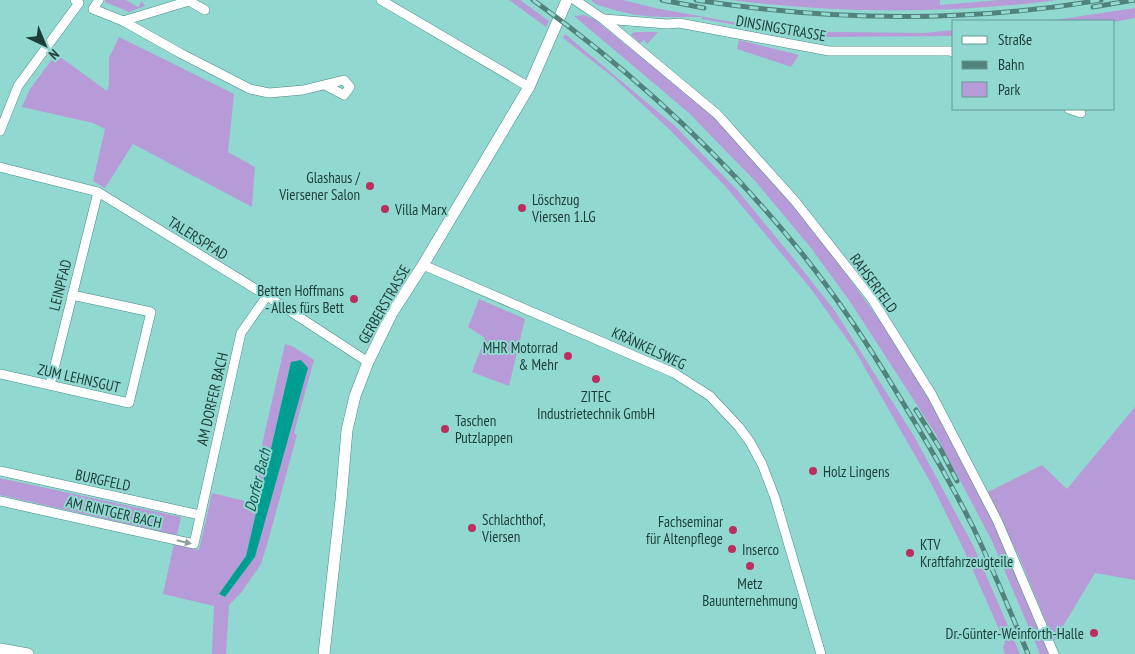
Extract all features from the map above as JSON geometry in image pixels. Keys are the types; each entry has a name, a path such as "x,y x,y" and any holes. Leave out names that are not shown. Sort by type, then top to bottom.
{"street":[{"path":"0,131 18,86 79,3 75,0"},
{"path":"98,0 93,9 123,20 180,53 250,89 269,93 303,90 325,85"},
{"path":"381,0 529,88"},
{"name":"GERBERSTRASSE","path":"324,654 347,430 351,410 368,362 392,313 423,265 529,88 567,0"},
{"name":"RAHSERFELD","path":"576,0 603,19 717,114 795,201 872,299 932,395 998,520 1054,654"},
{"path":"123,20 189,1 205,10"},
{"name":"DINSINGSTRASSE","path":"603,19 667,24 679,23 829,51 952,52"},
{"path":"1072,110 1081,113"},
{"name":"TALERSPFAD","path":"0,167 98,192 267,296 368,362"},
{"name":"LEINPFAD","path":"50,385 98,192"},
{"name":"KRÄNKELSWEG","path":"423,265 674,372 710,396 739,427 762,464 775,498 821,654"},
{"name":"ZUM LEHNSGUT","path":"0,374 129,403 151,312 72,295"},
{"name":"AM DORFER BACH","path":"200,516 241,333 267,296"},
{"name":"BURGFELD","path":"0,471 200,516"},
{"name":"AM RINTGER BACH","path":"0,501 194,544 200,516"},
{"path":"0,649 28,654"}],"green space":[{"path":"105,0 126,0 138,7 142,1 145,6 129,12 105,2"},
{"path":"509,0 520,0 549,21 546,27"},
{"path":"591,0 623,0 655,8 771,29 924,33 952,30 952,36 828,37 771,31 702,19 702,17 655,17 632,14 594,3"},
{"path":"731,0 940,0 940,5 999,0 1058,0 976,8 854,10 772,5"},
{"path":"1135,8 1135,18 1115,22 1115,20 1055,20"},
{"path":"584,15 594,19 713,115 791,203 839,264 898,346 945,426 1004,543 1051,654 1040,654 992,541 935,433 851,303 811,248 756,182 689,113 574,16"},
{"path":"634,32 658,32 647,44 644,40 640,43 631,35"},
{"path":"565,34 675,126 738,191 835,311 914,436 974,547 1020,654 1005,654 1003,648 1005,643 964,550 932,485 854,349 811,289 726,187 670,130 613,77 563,38"},
{"path":"119,37 234,94 228,152 255,167 252,207 133,144 105,188 93,181 105,129 93,123 22,107 30,89 56,54 107,91 109,85 109,58"},
{"path":"739,40 799,55 791,67 737,49"},
{"path":"479,299 525,319 509,386 472,372 485,338 468,327"},
{"path":"285,344 292,346 314,360 294,433 297,435 261,564 241,593 229,605 226,654 212,654 214,606 163,594 174,544 199,550 212,493 249,502","holes":["291,362 308,368 255,557 225,597 219,594 246,556"]},
{"path":"1135,407 1135,580 1095,573 1054,641 1019,557 988,492 1042,465 1067,489"},
{"path":"0,478 181,517 177,535 0,495"}],"shaded area":[{"path":"301,360 308,368 255,557 225,597 219,594 246,556 291,362"}],"railway":[{"path":"533,0 606,56 675,117 740,182 771,216 813,268 875,356 946,476 980,543 1028,654"},
{"path":"662,0 704,8"},
{"path":"696,0 797,12 899,16 1000,13 1101,0"},
{"path":"1093,7 1134,0"},
{"path":"916,410 941,450 957,481"}],"place":[{"name":"Glashaus / Viersener Salon","path":"370,186"},
{"name":"Löschzug Viersen 1.LG","path":"522,208"},
{"name":"Villa Marx","path":"385,209"},
{"name":"Betten Hoffmans - Alles fürs Bett","path":"354,299"},
{"name":"MHR Motorrad & Mehr","path":"568,356"},
{"name":"ZITEC Industrietechnik GmbH","path":"596,379"},
{"name":"Taschen Putzlappen","path":"445,429"},
{"name":"Holz Lingens","path":"813,471"},
{"name":"Schlachthof, Viersen","path":"472,528"},
{"name":"Fachseminar für Altenpflege","path":"733,530"},
{"name":"Inserco","path":"732,549"},
{"name":"KTV Kraftfahrzeugteile","path":"910,553"},
{"name":"Metz Bauunternehmung","path":"750,566"},
{"name":"Dr.-Günter-Weinforth-Halle","path":"1094,633"}],"water label":[{"name":"Dorfer Bach","path":"257,480"}]}
